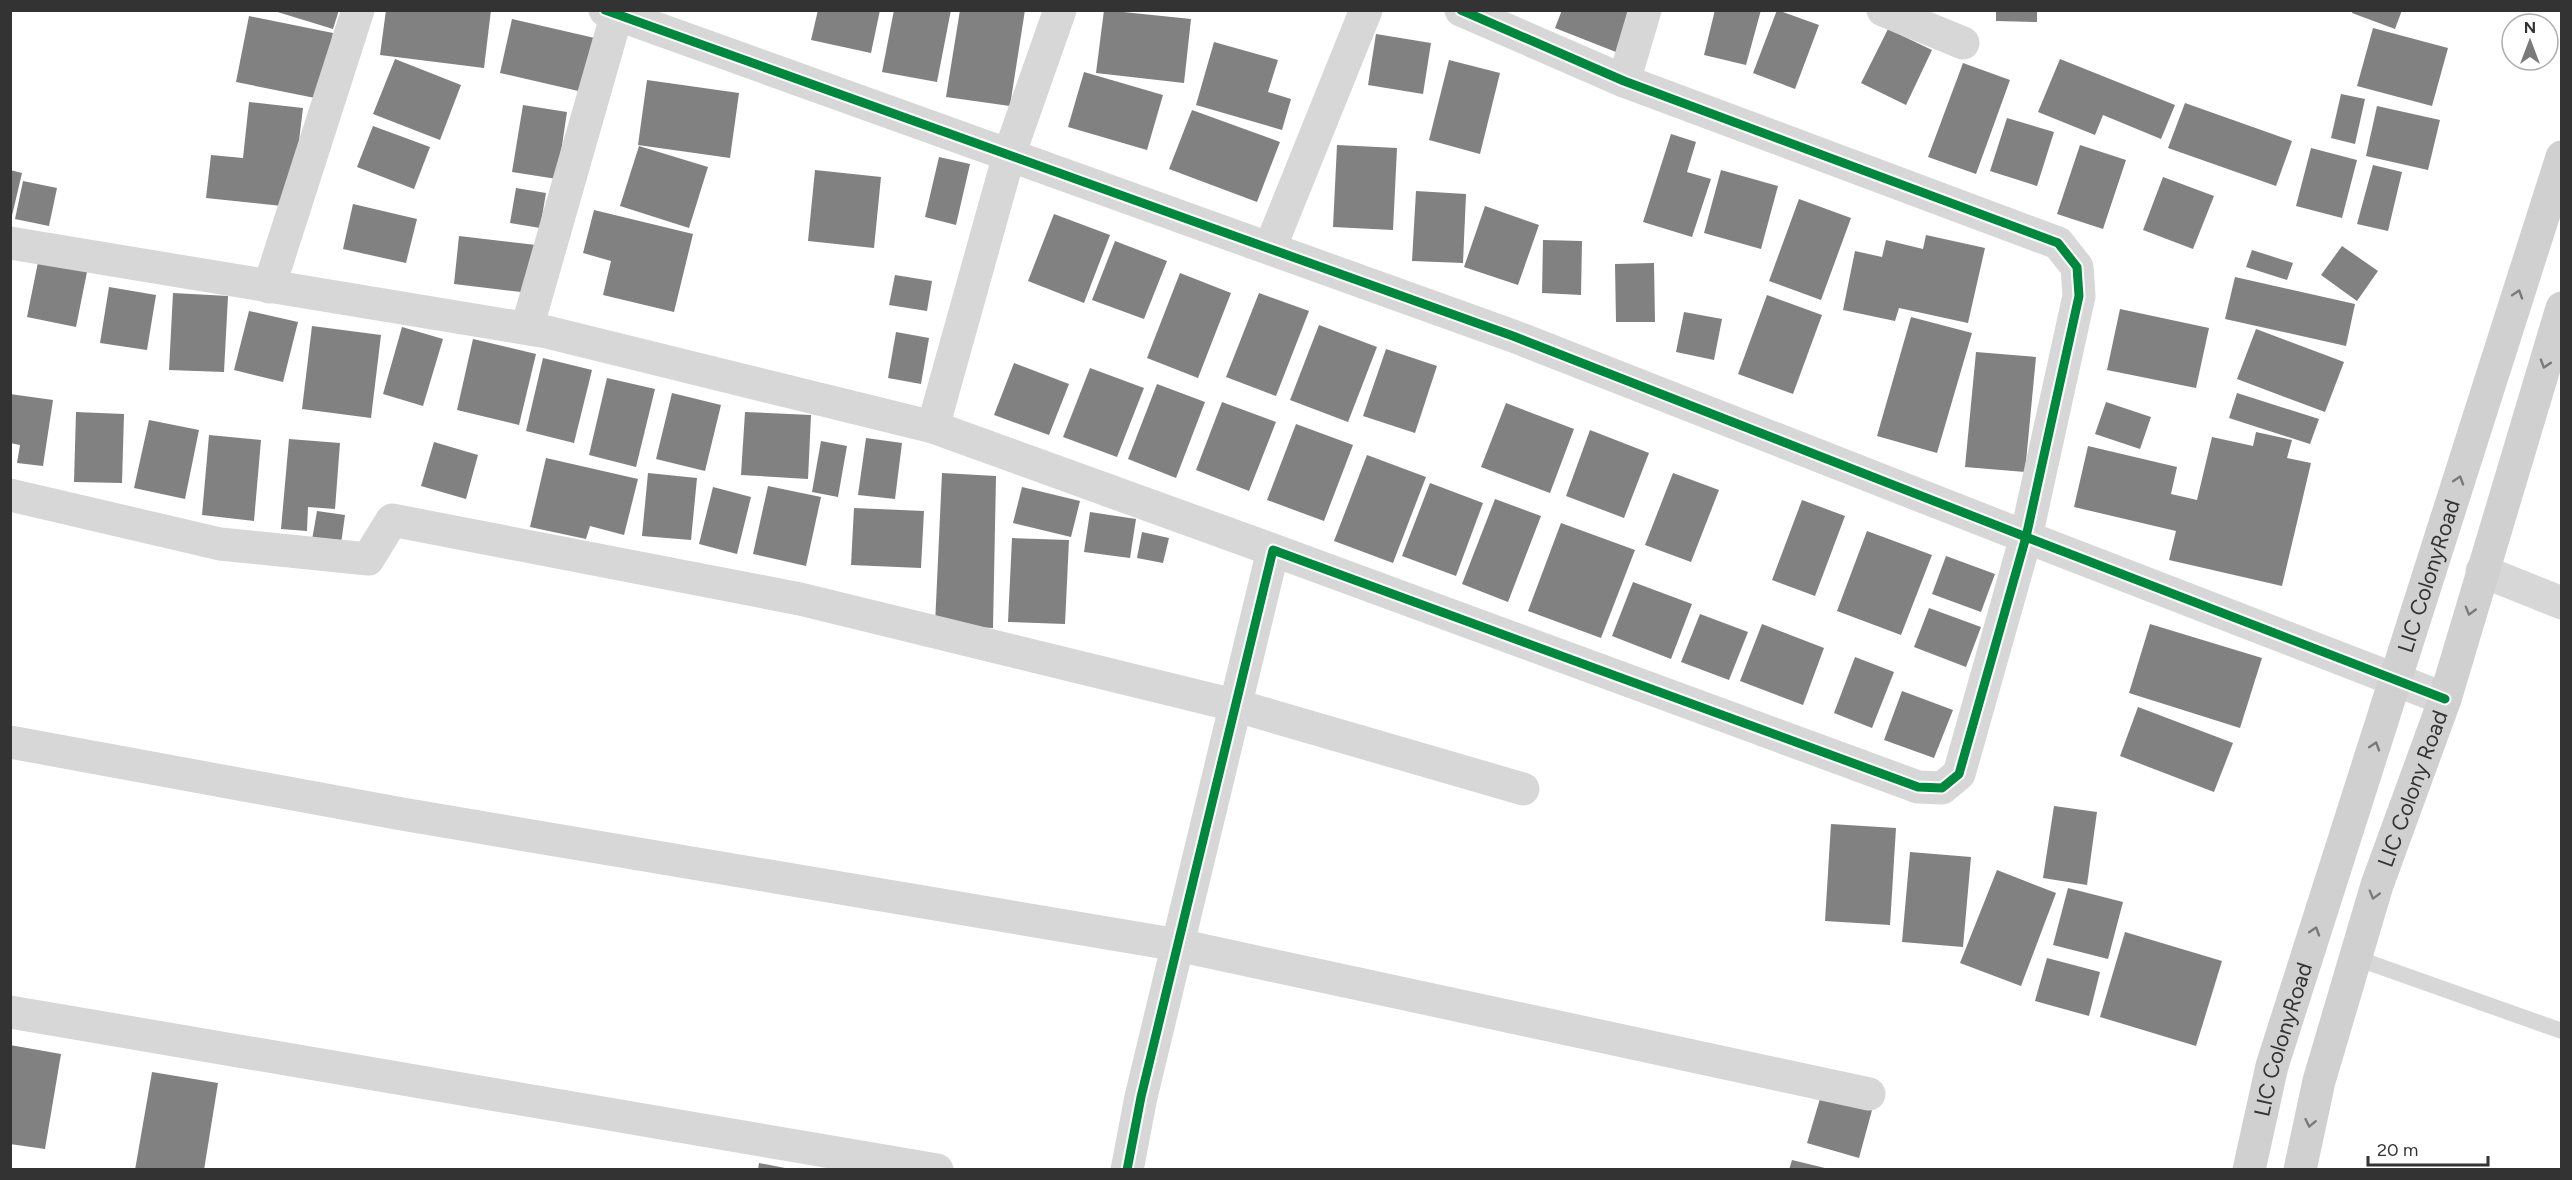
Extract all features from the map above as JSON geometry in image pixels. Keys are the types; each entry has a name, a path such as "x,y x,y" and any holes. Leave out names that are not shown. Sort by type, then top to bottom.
{"main road":[{"name":"LIC ColonyRoad","path":"2249,1170 2272,1066 2562,157"},
{"name":"LIC Colony Road","path":"2300,1170 2319,1081 2377,885 2445,699 2562,308"},
{"path":"2272,1066 2319,1081"}],"street":[{"path":"269,287 358,10"},
{"path":"933,427 1009,155 1060,10"},
{"path":"1270,248 1366,10"},
{"path":"10,243 526,328 933,427 1918,787 1942,788 1959,774 2026,537 2079,296 2078,267 2058,243 1624,81 1461,10"},
{"path":"1624,81 1645,10"},
{"path":"1883,10 1963,43"},
{"path":"526,328 614,12 1513,336 2445,699"},
{"path":"10,495 220,544 368,559 392,520 800,599 1234,705 1523,789"},
{"path":"1127,1170 1234,705 1273,550"},
{"path":"2482,571 2562,603"},
{"path":"10,742 414,816 1178,945 1869,1094"},
{"path":"10,1012 821,1160 937,1170"}],"lane":[{"path":"2356,958 2562,1031"}],"building":[{"path":"271,10 339,10 333,29"},
{"path":"386,10 491,10 484,68 380,55"},
{"path":"818,10 880,10 871,53 811,40"},
{"path":"894,10 951,10 937,82 882,72"},
{"path":"960,10 1025,10 1010,106 946,97"},
{"path":"1104,10 1191,19 1184,83 1096,73"},
{"path":"1562,10 1639,10 1621,54 1555,28"},
{"path":"1715,10 1761,10 1746,65 1704,55"},
{"path":"1777,10 1819,25 1795,89 1753,73"},
{"path":"1996,10 2037,10 2037,22 1996,21"},
{"path":"2353,10 2402,10 2395,29 2352,13"},
{"path":"249,16 333,33 320,99 236,82"},
{"path":"512,19 599,39 587,93 500,73"},
{"path":"2373,28 2448,48 2432,106 2357,86"},
{"path":"1888,29 1932,50 1906,105 1861,83"},
{"path":"1376,34 1431,43 1423,94 1368,85"},
{"path":"1214,42 1278,60 1268,92 1291,99 1282,130 1196,105"},
{"path":"395,59 461,85 440,140 373,114"},
{"path":"2060,59 2175,105 2161,139 2103,115 2095,135 2038,112"},
{"path":"1449,60 1500,73 1480,154 1429,140"},
{"path":"1963,63 2010,80 1976,174 1928,157"},
{"path":"1084,72 1163,95 1147,150 1068,127"},
{"path":"647,80 739,93 730,158 638,145"},
{"path":"2341,94 2365,99 2355,144 2331,138"},
{"path":"249,102 303,108 291,207 206,198 211,155 243,158"},
{"path":"2185,103 2292,141 2276,186 2168,148"},
{"path":"523,105 567,112 557,179 512,172"},
{"path":"2377,106 2440,120 2428,170 2366,156"},
{"path":"1192,110 1280,142 1257,202 1169,169"},
{"path":"2007,118 2054,132 2037,186 1990,171"},
{"path":"373,126 430,147 414,189 357,167"},
{"path":"1671,134 1696,142 1687,172 1711,179 1692,237 1643,222"},
{"path":"1337,145 1397,148 1393,230 1333,227"},
{"path":"2080,145 2126,160 2103,229 2057,214"},
{"path":"639,146 708,167 689,228 620,206"},
{"path":"2311,148 2357,160 2342,218 2296,206"},
{"path":"939,157 970,164 956,225 925,217"},
{"path":"2373,165 2402,172 2388,231 2357,224"},
{"path":"10,170 22,173 11,220 10,220"},
{"path":"815,170 881,177 874,248 808,241"},
{"path":"1721,170 1778,186 1761,249 1704,233"},
{"path":"2163,177 2214,196 2193,249 2143,230"},
{"path":"23,181 57,188 49,226 15,219"},
{"path":"516,188 546,193 540,228 510,223"},
{"path":"1416,191 1466,194 1463,263 1412,261"},
{"path":"1799,199 1851,218 1821,300 1769,281"},
{"path":"353,204 417,219 406,263 343,249"},
{"path":"1485,206 1539,225 1518,285 1464,267"},
{"path":"594,210 693,234 674,312 603,295 611,261 583,253"},
{"path":"1054,214 1110,235 1084,303 1028,281"},
{"path":"1926,235 1985,248 1968,323 1899,308 1895,321 1843,310 1855,251 1882,257 1886,240 1923,249"},
{"path":"459,236 536,245 530,293 454,284"},
{"path":"1543,240 1582,241 1581,295 1542,293"},
{"path":"1115,241 1167,261 1144,319 1092,300"},
{"path":"2342,246 2378,271 2357,301 2321,275"},
{"path":"2252,250 2293,263 2287,280 2246,267"},
{"path":"39,257 88,267 76,327 27,317"},
{"path":"1654,263 1655,322 1616,322 1615,264"},
{"path":"1180,273 1231,293 1198,378 1147,358"},
{"path":"895,275 932,281 927,311 889,305"},
{"path":"2235,277 2355,304 2346,346 2225,319"},
{"path":"109,287 156,295 147,350 100,343"},
{"path":"173,293 228,296 224,372 169,370"},
{"path":"1259,293 1309,311 1276,396 1226,377"},
{"path":"1767,295 1822,315 1793,394 1738,374"},
{"path":"2120,309 2209,328 2196,388 2107,370"},
{"path":"249,311 298,322 283,382 234,370"},
{"path":"1684,312 1722,319 1714,360 1676,352"},
{"path":"1911,317 1972,333 1937,453 1877,436"},
{"path":"1319,325 1377,347 1348,422 1290,400"},
{"path":"312,326 381,335 371,418 302,409"},
{"path":"402,327 443,339 423,406 383,394"},
{"path":"2256,329 2344,362 2325,412 2237,379"},
{"path":"896,332 929,338 921,384 888,378"},
{"path":"473,339 536,354 519,425 457,410"},
{"path":"1386,349 1437,366 1415,433 1363,416"},
{"path":"1976,352 2036,357 2025,472 1965,467"},
{"path":"543,358 592,370 574,443 526,431"},
{"path":"1014,363 1069,384 1049,435 994,415"},
{"path":"1090,368 1144,388 1117,457 1063,437"},
{"path":"607,378 655,389 636,467 589,455"},
{"path":"1157,384 1205,402 1176,478 1128,459"},
{"path":"672,393 721,405 705,471 656,459"},
{"path":"2237,393 2319,419 2310,444 2229,418"},
{"path":"10,394 53,400 43,466 17,463 20,445 10,443"},
{"path":"1222,402 1276,422 1249,491 1196,470"},
{"path":"2106,402 2151,417 2140,449 2095,434"},
{"path":"1506,403 1574,429 1550,493 1481,467"},
{"path":"76,412 124,414 122,483 74,482"},
{"path":"745,412 811,415 808,479 741,475"},
{"path":"149,420 199,430 185,499 134,488"},
{"path":"1296,424 1353,445 1324,521 1267,500"},
{"path":"1590,430 1649,453 1624,518 1566,496"},
{"path":"2256,432 2292,440 2287,458 2311,463 2282,586 2169,560 2176,531 2074,507 2088,446 2177,467 2171,494 2197,500 2212,437 2253,446"},
{"path":"209,435 261,440 254,521 202,515"},
{"path":"866,438 902,443 895,499 858,495"},
{"path":"289,439 340,443 335,509 308,507 307,531 281,529"},
{"path":"821,441 847,446 838,497 812,492"},
{"path":"434,442 478,455 466,499 421,486"},
{"path":"1367,455 1426,477 1393,563 1334,541"},
{"path":"546,458 638,479 624,535 590,526 586,539 530,527"},
{"path":"648,473 697,478 691,540 642,536"},
{"path":"942,473 996,476 993,628 935,625"},
{"path":"1673,473 1719,490 1691,562 1645,545"},
{"path":"1430,483 1483,503 1456,576 1402,556"},
{"path":"768,486 821,497 806,566 753,554"},
{"path":"713,487 751,497 737,554 699,544"},
{"path":"1022,487 1080,501 1071,537 1013,523"},
{"path":"1495,499 1541,516 1508,602 1462,584"},
{"path":"1802,500 1845,516 1815,596 1772,580"},
{"path":"854,508 924,511 921,568 851,565"},
{"path":"317,511 345,515 341,544 312,540"},
{"path":"1090,512 1136,519 1130,558 1084,552"},
{"path":"1561,523 1635,550 1601,638 1528,611"},
{"path":"1867,531 1932,555 1901,635 1837,611"},
{"path":"1142,532 1169,538 1163,563 1137,558"},
{"path":"1012,538 1069,540 1065,624 1008,622"},
{"path":"1946,556 1995,574 1981,612 1932,594"},
{"path":"1633,582 1692,604 1671,659 1612,636"},
{"path":"1929,608 1981,627 1966,667 1914,647"},
{"path":"1700,614 1748,632 1729,680 1681,662"},
{"path":"1762,624 1824,648 1803,705 1740,681"},
{"path":"2150,624 2262,658 2240,728 2129,693"},
{"path":"1855,657 1894,672 1872,728 1834,713"},
{"path":"1902,691 1953,710 1934,758 1884,740"},
{"path":"2138,707 2233,743 2214,792 2120,756"},
{"path":"2054,806 2097,812 2087,885 2043,878"},
{"path":"1831,824 1896,828 1890,925 1825,921"},
{"path":"1910,852 1971,857 1963,947 1902,942"},
{"path":"1997,870 2056,893 2021,986 1960,963"},
{"path":"2068,888 2123,902 2108,959 2053,945"},
{"path":"2125,932 2222,961 2196,1046 2100,1017"},
{"path":"2047,958 2100,972 2089,1016 2035,1001"},
{"path":"10,1045 61,1054 45,1149 10,1144"},
{"path":"152,1072 218,1083 204,1170 135,1170"},
{"path":"1824,1085 1875,1099 1859,1158 1807,1143"},
{"path":"1792,1160 1829,1169 1829,1170 1789,1170"},
{"path":"759,1163 785,1168 785,1170 758,1170"}],"cycle path":[{"path":"605,10 1513,336 2026,537 2079,296 2077,267 2058,243 1624,81 1461,10"},
{"path":"1127,1170 1141,1097 1273,550 1918,787 1942,788 1959,774 2026,537 2445,699"}]}
